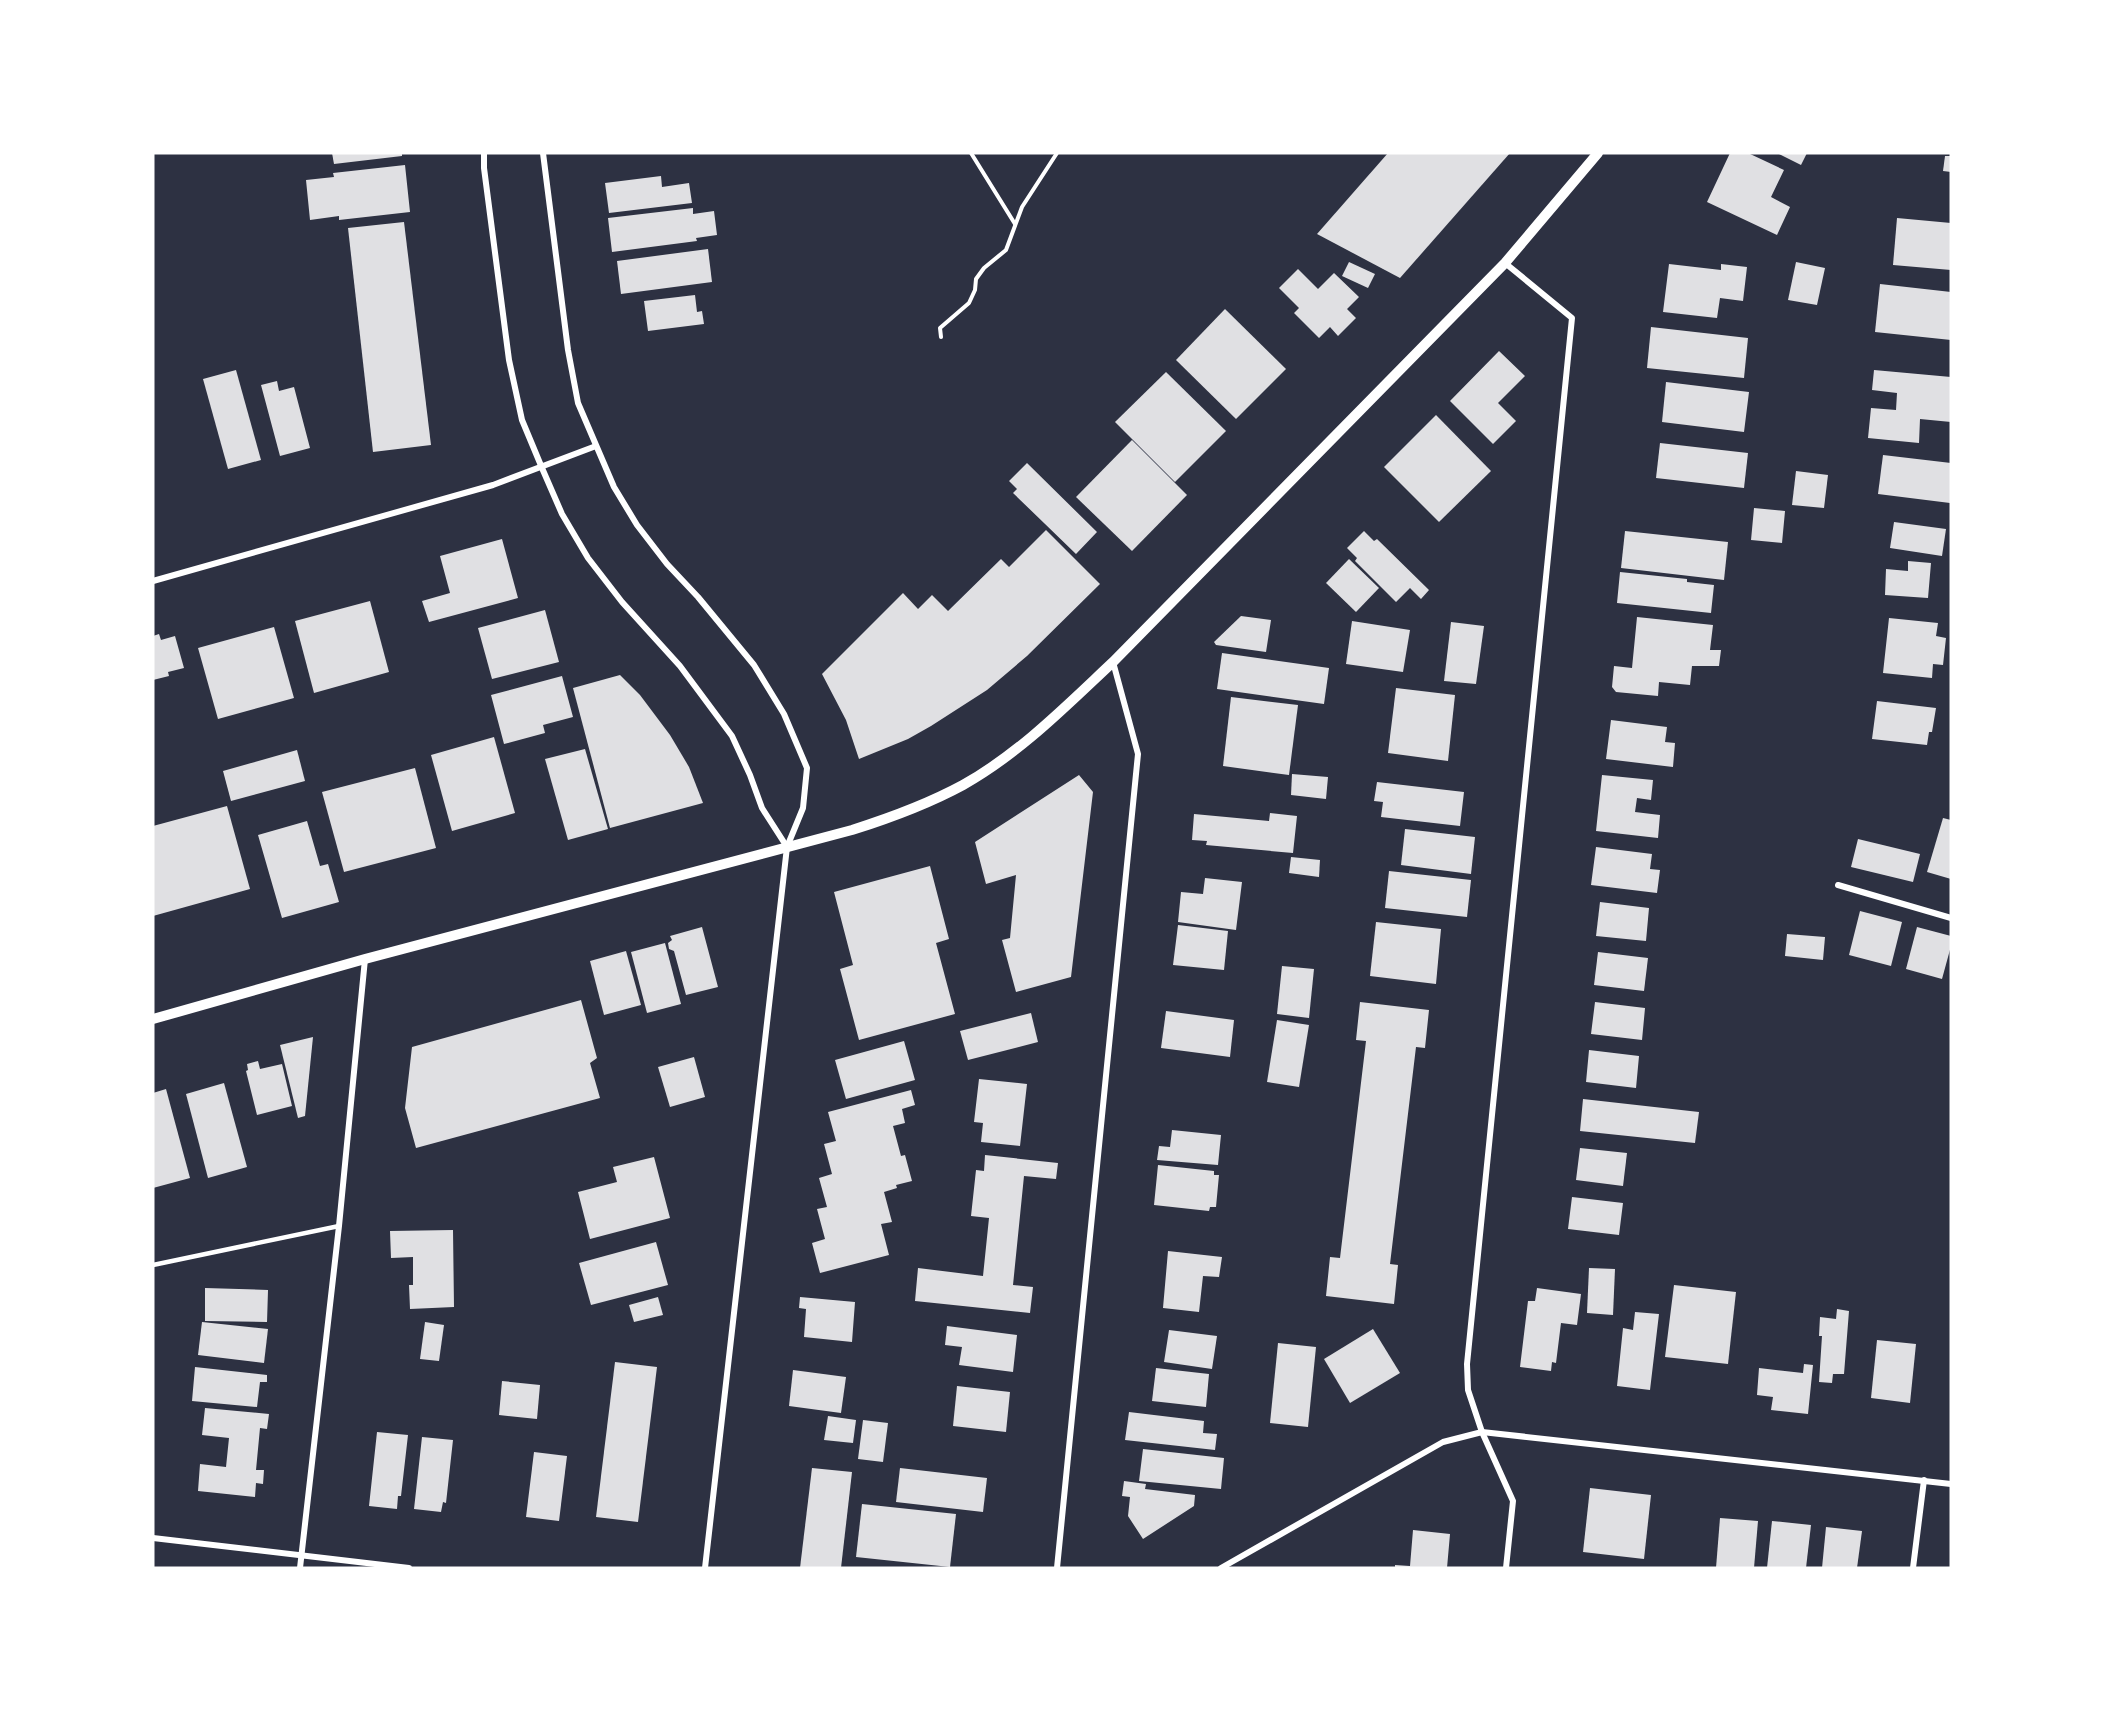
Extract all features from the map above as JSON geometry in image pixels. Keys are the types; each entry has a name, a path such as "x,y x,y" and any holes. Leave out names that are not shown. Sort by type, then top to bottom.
{"street":[{"path":"484,153 509,360 522,420 562,514 588,558 622,603 680,666 732,736 762,808 787,847"},
{"path":"543,153 568,350 579,403 596,446 614,487 637,525 667,564 712,613 754,665 784,714 807,768 803,808 787,847 705,1568"},
{"path":"153,1019 365,959 852,830 925,804 964,784 1017,748 1059,713 1113,662 1505,263 1598,153"},
{"path":"1505,263 1572,318 1467,1364 1468,1390 1482,1432 1513,1501 1506,1568"},
{"path":"153,581 493,486 596,446"},
{"path":"1057,1568 1138,754 1113,662"},
{"path":"1838,885 1951,918"},
{"path":"300,1568 339,1226 365,959"},
{"path":"1221,1568 1443,1442 1482,1432 1951,1484"},
{"path":"1913,1568 1924,1480"},
{"path":"153,1538 409,1568"}],"lane":[{"path":"153,1265 339,1226"}],"path":[{"path":"971,153 1016,224"},
{"path":"941,337 939,328 969,303 975,290 976,279 984,268 1006,250 1022,207 1057,153"}],"building":[{"path":"332,153 402,153 402,156 334,164"},
{"path":"1388,153 1510,153 1400,278 1317,234"},
{"path":"1730,153 1748,153 1784,170 1771,197 1790,207 1777,235 1707,202"},
{"path":"1777,153 1807,153 1801,165"},
{"path":"1945,156 1951,156 1951,172 1943,171"},
{"path":"405,165 410,212 339,220 339,216 310,220 306,180 334,177 333,173"},
{"path":"661,176 662,187 689,183 692,203 609,213 605,183"},
{"path":"693,208 693,214 714,211 717,235 696,238 697,241 612,252 608,218"},
{"path":"1897,218 1951,223 1951,270 1893,265"},
{"path":"404,222 431,445 373,452 348,228"},
{"path":"708,249 712,282 621,294 617,261"},
{"path":"1349,262 1375,274 1368,288 1342,276"},
{"path":"1796,262 1825,268 1817,305 1788,300"},
{"path":"1669,264 1721,270 1721,264 1747,267 1743,301 1720,298 1717,318 1663,312"},
{"path":"1298,269 1318,289 1334,273 1359,297 1347,309 1356,318 1338,336 1330,327 1319,338 1294,313 1299,308 1279,288"},
{"path":"1880,284 1951,292 1951,340 1875,332"},
{"path":"695,295 697,312 702,311 704,324 648,331 644,301"},
{"path":"1225,309 1286,369 1236,419 1176,360"},
{"path":"1651,327 1748,338 1744,378 1647,368"},
{"path":"1499,351 1525,376 1498,403 1516,421 1493,444 1450,401"},
{"path":"236,370 261,460 228,469 203,379"},
{"path":"1874,370 1951,377 1951,422 1920,419 1919,443 1868,438 1871,408 1896,410 1897,393 1872,390"},
{"path":"1166,372 1226,431 1175,482 1115,422"},
{"path":"277,381 279,391 294,387 310,448 280,456 261,385"},
{"path":"1666,382 1749,392 1744,432 1662,422"},
{"path":"1436,415 1491,471 1439,522 1384,467"},
{"path":"1132,440 1187,495 1132,551 1076,497"},
{"path":"1660,443 1748,453 1744,488 1656,478"},
{"path":"1883,455 1951,463 1950,503 1878,494"},
{"path":"1027,463 1097,532 1076,554 1013,493 1017,489 1009,481"},
{"path":"1796,471 1828,475 1824,508 1792,505"},
{"path":"1754,508 1785,511 1782,543 1751,540"},
{"path":"1894,522 1946,529 1942,556 1890,548"},
{"path":"1046,530 1100,584 1027,656 987,690 908,739 859,759 846,720 822,674 903,593 918,609 932,595 948,611 1001,559 1009,567"},
{"path":"1364,531 1374,541 1377,539 1429,590 1421,599 1410,588 1396,602 1355,561 1357,558 1347,548"},
{"path":"1625,531 1728,542 1724,580 1621,568"},
{"path":"502,539 518,598 429,622 422,601 450,593 440,556"},
{"path":"1349,559 1379,588 1356,612 1326,583"},
{"path":"1908,561 1931,563 1928,598 1885,595 1886,569 1908,571"},
{"path":"1620,572 1687,579 1687,582 1714,585 1711,613 1617,603"},
{"path":"370,601 389,672 314,693 295,621"},
{"path":"545,610 559,662 492,679 478,628"},
{"path":"1241,616 1271,620 1266,652 1216,645 1214,642"},
{"path":"1637,617 1713,625 1710,650 1721,650 1719,666 1692,666 1690,685 1659,682 1658,696 1616,692 1612,687 1614,666 1632,668"},
{"path":"1889,618 1938,623 1936,636 1946,638 1943,665 1933,664 1932,678 1883,673"},
{"path":"1352,621 1410,630 1403,672 1346,664"},
{"path":"1451,622 1484,626 1476,684 1444,681"},
{"path":"274,627 294,698 218,719 198,648"},
{"path":"159,634 161,640 175,636 184,668 168,672 169,676 153,680 153,636"},
{"path":"1222,653 1329,668 1324,704 1217,689"},
{"path":"620,675 640,695 670,735 689,767 703,803 610,828 573,688"},
{"path":"562,676 573,717 543,725 545,733 504,744 491,695"},
{"path":"1396,688 1455,695 1448,761 1388,753"},
{"path":"1231,697 1298,705 1289,775 1223,766"},
{"path":"1877,701 1936,708 1927,745 1872,739"},
{"path":"1611,720 1667,727 1665,742 1675,743 1673,767 1606,759"},
{"path":"494,737 515,813 452,831 431,755"},
{"path":"585,749 608,829 568,840 545,759"},
{"path":"297,750 305,781 231,801 223,771"},
{"path":"415,768 436,848 344,872 322,792"},
{"path":"1292,774 1328,777 1326,799 1291,795"},
{"path":"1079,775 1093,792 1071,977 1016,992 1002,940 1010,938 1016,875 986,884 975,842"},
{"path":"1602,775 1653,780 1651,800 1637,798 1635,812 1660,815 1658,838 1596,831"},
{"path":"1377,782 1464,792 1460,826 1381,817 1383,802 1374,801"},
{"path":"227,806 250,889 153,916 153,826"},
{"path":"1270,813 1297,816 1293,853 1206,845 1207,841 1192,840 1194,814 1269,821"},
{"path":"1943,818 1951,820 1951,879 1927,872"},
{"path":"307,821 320,866 328,864 339,902 282,918 258,835"},
{"path":"1405,829 1475,837 1471,874 1401,865"},
{"path":"1858,839 1920,854 1913,882 1851,867"},
{"path":"1596,847 1652,854 1650,869 1660,870 1657,893 1591,885"},
{"path":"1291,857 1320,860 1319,877 1289,873"},
{"path":"930,866 949,939 936,943 955,1014 859,1040 840,969 853,965 834,892"},
{"path":"1389,871 1471,880 1467,917 1385,908"},
{"path":"1205,878 1242,882 1236,930 1178,922 1181,892 1203,894"},
{"path":"1600,902 1649,908 1646,941 1596,936"},
{"path":"1860,911 1902,922 1891,966 1849,955"},
{"path":"1376,922 1441,929 1436,984 1370,976"},
{"path":"1178,925 1228,931 1224,970 1173,965"},
{"path":"702,927 718,987 686,995 674,951 669,949 668,943 672,940 670,936"},
{"path":"1917,927 1951,936 1951,946 1942,979 1906,969"},
{"path":"1787,934 1825,937 1823,960 1785,956"},
{"path":"665,943 681,1004 647,1013 631,952"},
{"path":"626,951 641,1005 604,1015 590,961"},
{"path":"1598,952 1648,958 1644,991 1594,985"},
{"path":"1282,966 1314,969 1309,1018 1277,1014"},
{"path":"581,1000 597,1058 590,1063 600,1098 416,1148 405,1108 412,1047"},
{"path":"1360,1002 1429,1010 1425,1048 1416,1047 1390,1264 1398,1265 1394,1304 1326,1296 1330,1257 1340,1258 1366,1041 1356,1040"},
{"path":"1595,1002 1645,1008 1642,1040 1591,1034"},
{"path":"1166,1011 1234,1020 1230,1057 1161,1048"},
{"path":"1031,1013 1038,1042 968,1060 960,1031"},
{"path":"1277,1020 1309,1025 1299,1087 1267,1082"},
{"path":"313,1037 305,1116 298,1118 280,1045"},
{"path":"904,1041 915,1080 846,1099 835,1060"},
{"path":"1589,1050 1639,1056 1636,1088 1586,1082"},
{"path":"694,1057 705,1097 670,1107 658,1067"},
{"path":"258,1061 260,1069 282,1064 292,1106 257,1115 246,1071 248,1070 247,1064"},
{"path":"979,1079 1027,1084 1020,1146 981,1142 983,1123 974,1122"},
{"path":"224,1083 247,1167 208,1178 186,1094"},
{"path":"166,1089 190,1178 153,1188 153,1093"},
{"path":"911,1090 915,1105 902,1109 905,1123 893,1126 901,1156 905,1155 912,1181 896,1185 897,1188 884,1192 892,1222 881,1224 889,1255 820,1273 812,1243 825,1239 817,1209 827,1207 819,1178 832,1174 824,1144 836,1141 828,1112"},
{"path":"1583,1099 1699,1112 1695,1143 1580,1131"},
{"path":"1172,1130 1221,1135 1218,1165 1157,1160 1159,1146 1170,1147"},
{"path":"1580,1148 1627,1153 1623,1186 1576,1180"},
{"path":"985,1155 1058,1163 1056,1179 1024,1176 1013,1285 1033,1287 1030,1313 915,1301 918,1268 983,1276 989,1218 971,1216 976,1170 984,1171"},
{"path":"654,1157 670,1218 590,1239 578,1192 617,1182 613,1167"},
{"path":"1158,1165 1214,1171 1214,1175 1219,1175 1216,1207 1210,1207 1209,1211 1154,1205"},
{"path":"1572,1197 1623,1203 1619,1235 1568,1229"},
{"path":"453,1230 454,1307 410,1309 409,1285 413,1285 413,1257 391,1258 390,1231"},
{"path":"656,1242 668,1285 591,1305 579,1263"},
{"path":"1168,1251 1222,1257 1219,1277 1203,1276 1199,1312 1163,1308"},
{"path":"1589,1268 1615,1269 1613,1315 1587,1313"},
{"path":"1674,1285 1736,1292 1728,1364 1665,1357"},
{"path":"205,1288 268,1290 267,1322 205,1321"},
{"path":"1537,1288 1581,1294 1577,1325 1561,1323 1556,1363 1552,1362 1551,1371 1520,1367 1528,1301 1535,1301"},
{"path":"658,1297 663,1315 634,1322 629,1305"},
{"path":"800,1297 855,1302 852,1342 804,1337 806,1309 799,1308"},
{"path":"1837,1309 1849,1311 1844,1374 1833,1374 1832,1383 1819,1382 1822,1336 1819,1336 1820,1317 1836,1319"},
{"path":"1635,1312 1659,1314 1650,1390 1617,1386 1623,1328 1633,1330"},
{"path":"202,1322 268,1329 264,1363 198,1355"},
{"path":"425,1322 444,1325 439,1361 420,1359"},
{"path":"947,1326 1017,1335 1013,1372 959,1365 962,1347 945,1345"},
{"path":"1373,1329 1400,1373 1350,1403 1324,1359"},
{"path":"1169,1330 1217,1336 1212,1369 1164,1362"},
{"path":"1877,1340 1916,1344 1910,1403 1871,1398"},
{"path":"1278,1343 1316,1347 1308,1427 1270,1423"},
{"path":"615,1362 657,1367 638,1522 596,1517"},
{"path":"1804,1364 1813,1365 1808,1414 1771,1410 1773,1397 1757,1395 1759,1368 1803,1373"},
{"path":"195,1367 267,1375 267,1382 260,1382 257,1407 192,1401"},
{"path":"1156,1368 1209,1374 1206,1407 1152,1401"},
{"path":"793,1370 846,1377 841,1413 789,1406"},
{"path":"502,1381 540,1385 537,1419 499,1415"},
{"path":"957,1386 1010,1392 1006,1432 953,1426"},
{"path":"205,1408 269,1414 267,1429 260,1428 256,1470 264,1470 263,1484 256,1483 255,1497 198,1491 200,1464 226,1467 229,1438 202,1435"},
{"path":"1129,1412 1204,1421 1203,1433 1217,1434 1215,1450 1125,1440"},
{"path":"828,1416 856,1420 853,1443 824,1440"},
{"path":"863,1420 888,1423 883,1462 858,1459"},
{"path":"377,1432 408,1435 401,1496 398,1496 397,1509 369,1506"},
{"path":"422,1437 453,1440 446,1503 443,1502 441,1512 414,1509"},
{"path":"1143,1449 1224,1458 1221,1489 1139,1481"},
{"path":"534,1452 567,1456 559,1521 526,1517"},
{"path":"812,1468 852,1472 841,1568 800,1568"},
{"path":"900,1468 987,1478 983,1512 896,1502"},
{"path":"1124,1481 1146,1484 1145,1489 1195,1495 1194,1506 1143,1539 1128,1516 1130,1497 1122,1496"},
{"path":"1590,1488 1651,1495 1644,1559 1583,1552"},
{"path":"862,1504 956,1514 950,1567 856,1557"},
{"path":"1720,1518 1758,1521 1754,1568 1716,1568"},
{"path":"1772,1521 1811,1525 1806,1568 1767,1568"},
{"path":"1826,1527 1862,1531 1857,1568 1822,1568"},
{"path":"1413,1530 1450,1534 1447,1568 1395,1568 1395,1565 1410,1566"}]}
